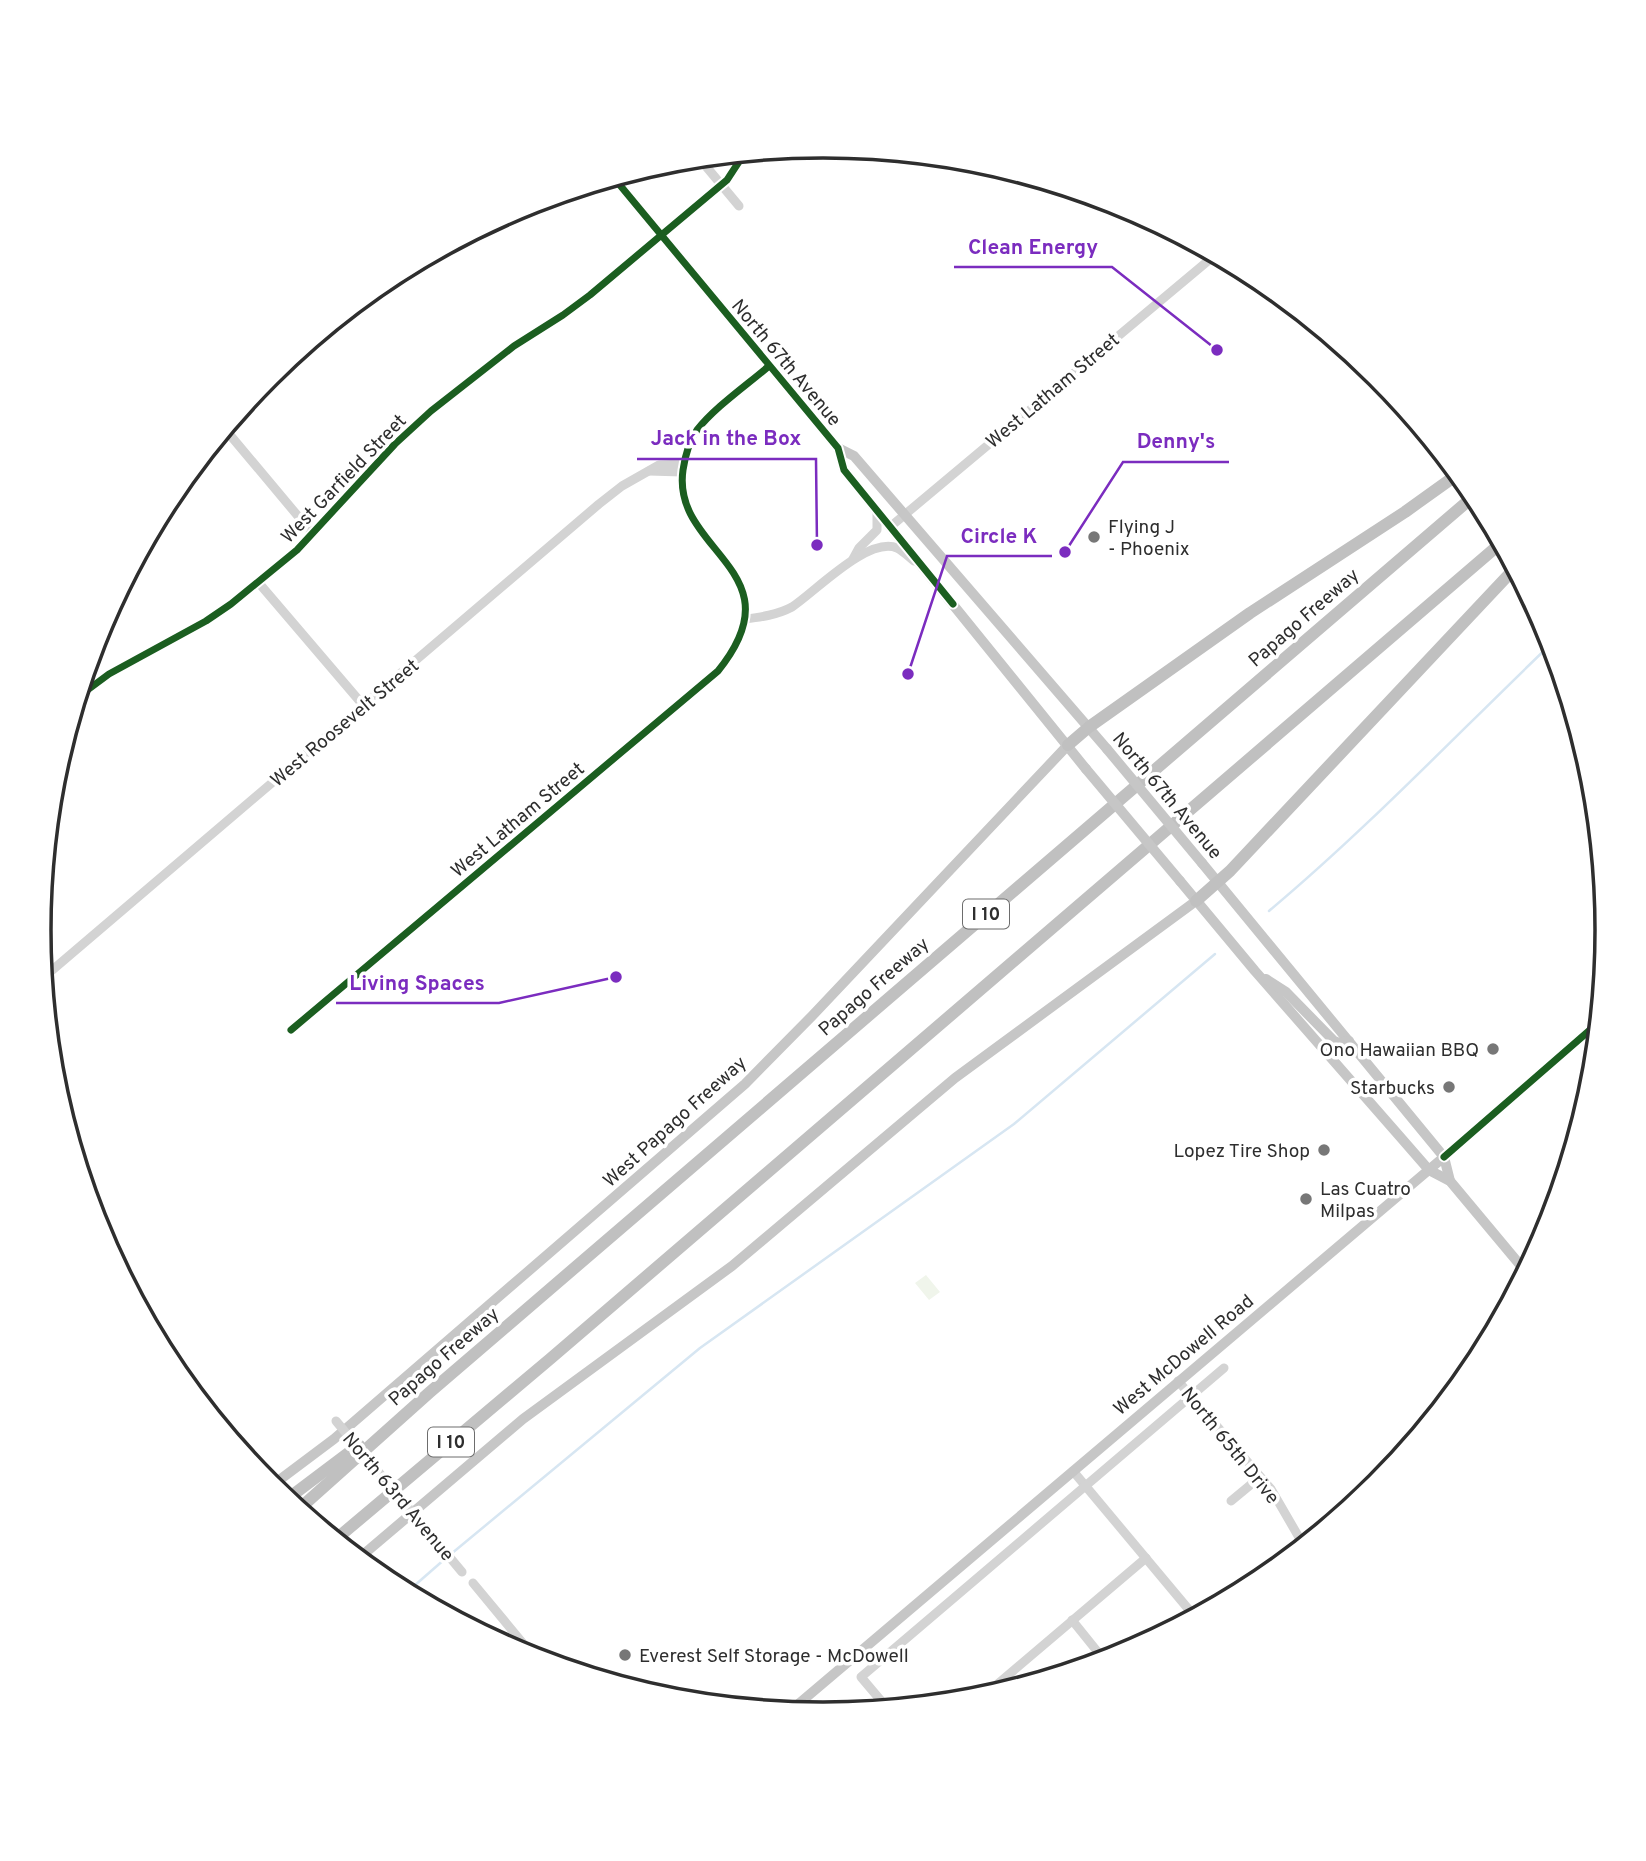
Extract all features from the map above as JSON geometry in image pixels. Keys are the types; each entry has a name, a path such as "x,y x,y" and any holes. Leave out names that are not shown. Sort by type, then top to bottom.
{"highway":[{"path":"1068,746 1089,727 1250,613 1450,479"},
{"name":"Papago Freeway","path":"306,1503 430,1392 1466,503"},
{"name":"I 10","path":"342,1534 1494,549"},
{"path":"1196,901 1218,882 1509,576"},
{"path":"295,1493 430,1392"}],"main road":[{"name":"North 67th Avenue","path":"621,186 838,448 854,456 1089,727 1243,911 1444,1157 1450,1181"},
{"name":"North 67th Avenue","path":"838,448 844,470 1196,901 1429,1170 1450,1181 1519,1264"},
{"name":"West Papago Freeway","path":"280,1480 334,1439 745,1084 1068,746"},
{"path":"366,1552 523,1419 752,1250 964,1071 1196,901"},
{"path":"1255,971 1286,992 1334,1041 1349,1041"},
{"name":"West McDowell Road","path":"801,1702 1429,1170 1589,1031"}],"street":[{"name":"West Garfield Street","path":"90,688 109,674 206,621 258,582 313,534 396,444 439,404 514,346 578,304 722,185 739,163"},
{"path":"707,167 739,205"},
{"name":"West Latham Street","path":"890,527 1208,261"},
{"path":"769,366 704,422 693,438 683,468 682,490 688,511 733,571 742,591 745,619 769,616 794,606 853,559 880,549 896,548 928,573"},
{"path":"230,435 313,534"},
{"name":"West Roosevelt Street","path":"52,971 622,486 659,465 683,468"},
{"path":"853,559 859,548 877,530 877,511"},
{"path":"258,582 363,705"},
{"name":"West Latham Street","path":"291,1030 718,671 733,650 745,619"},
{"name":"West McDowell Road","path":"881,1700 862,1677 1224,1368"},
{"name":"North 65th Drive","path":"1178,1381 1260,1477 1279,1502 1299,1538"},
{"name":"North 63rd Avenue","path":"336,1421 462,1572"},
{"path":"1073,1471 1189,1610"},
{"path":"1231,1501 1260,1477"},
{"path":"1009,1679 1072,1620 1146,1558"},
{"path":"473,1583 521,1641"},
{"path":"1072,1620 1098,1652"}],"shaded area":[{"path":"926,1275 940,1292 929,1300 915,1283"}],"waterway":[{"path":"1269,911 1378,813 1543,652"},
{"path":"451,1554 700,1348 1014,1124 1215,954"},
{"path":"415,1585 446,1558"}],"cycle path":[{"path":"90,688 109,674 206,621 231,604 297,550 395,444 431,411 514,346 590,295 727,180 738,163"},
{"path":"620,186 838,448 844,470 953,604"},
{"path":"291,1030 718,671 740,637 745,609 740,585 727,563 695,522 684,498 683,470 692,439 704,421 769,366"},
{"path":"1444,1157 1589,1031"}],"place":[{"name":"Clean Energy","path":"1217,350"},
{"name":"Flying J - Phoenix","path":"1094,537"},
{"name":"Jack in the Box","path":"817,545"},
{"name":"Denny's","path":"1065,552"},
{"name":"Circle K","path":"908,674"},
{"name":"Living Spaces","path":"616,977"},
{"name":"Ono Hawaiian BBQ","path":"1493,1049"},
{"name":"Starbucks","path":"1449,1087"},
{"name":"Lopez Tire Shop","path":"1324,1150"},
{"name":"Las Cuatro Milpas","path":"1306,1199"},
{"name":"Everest Self Storage - McDowell","path":"625,1655"}]}
